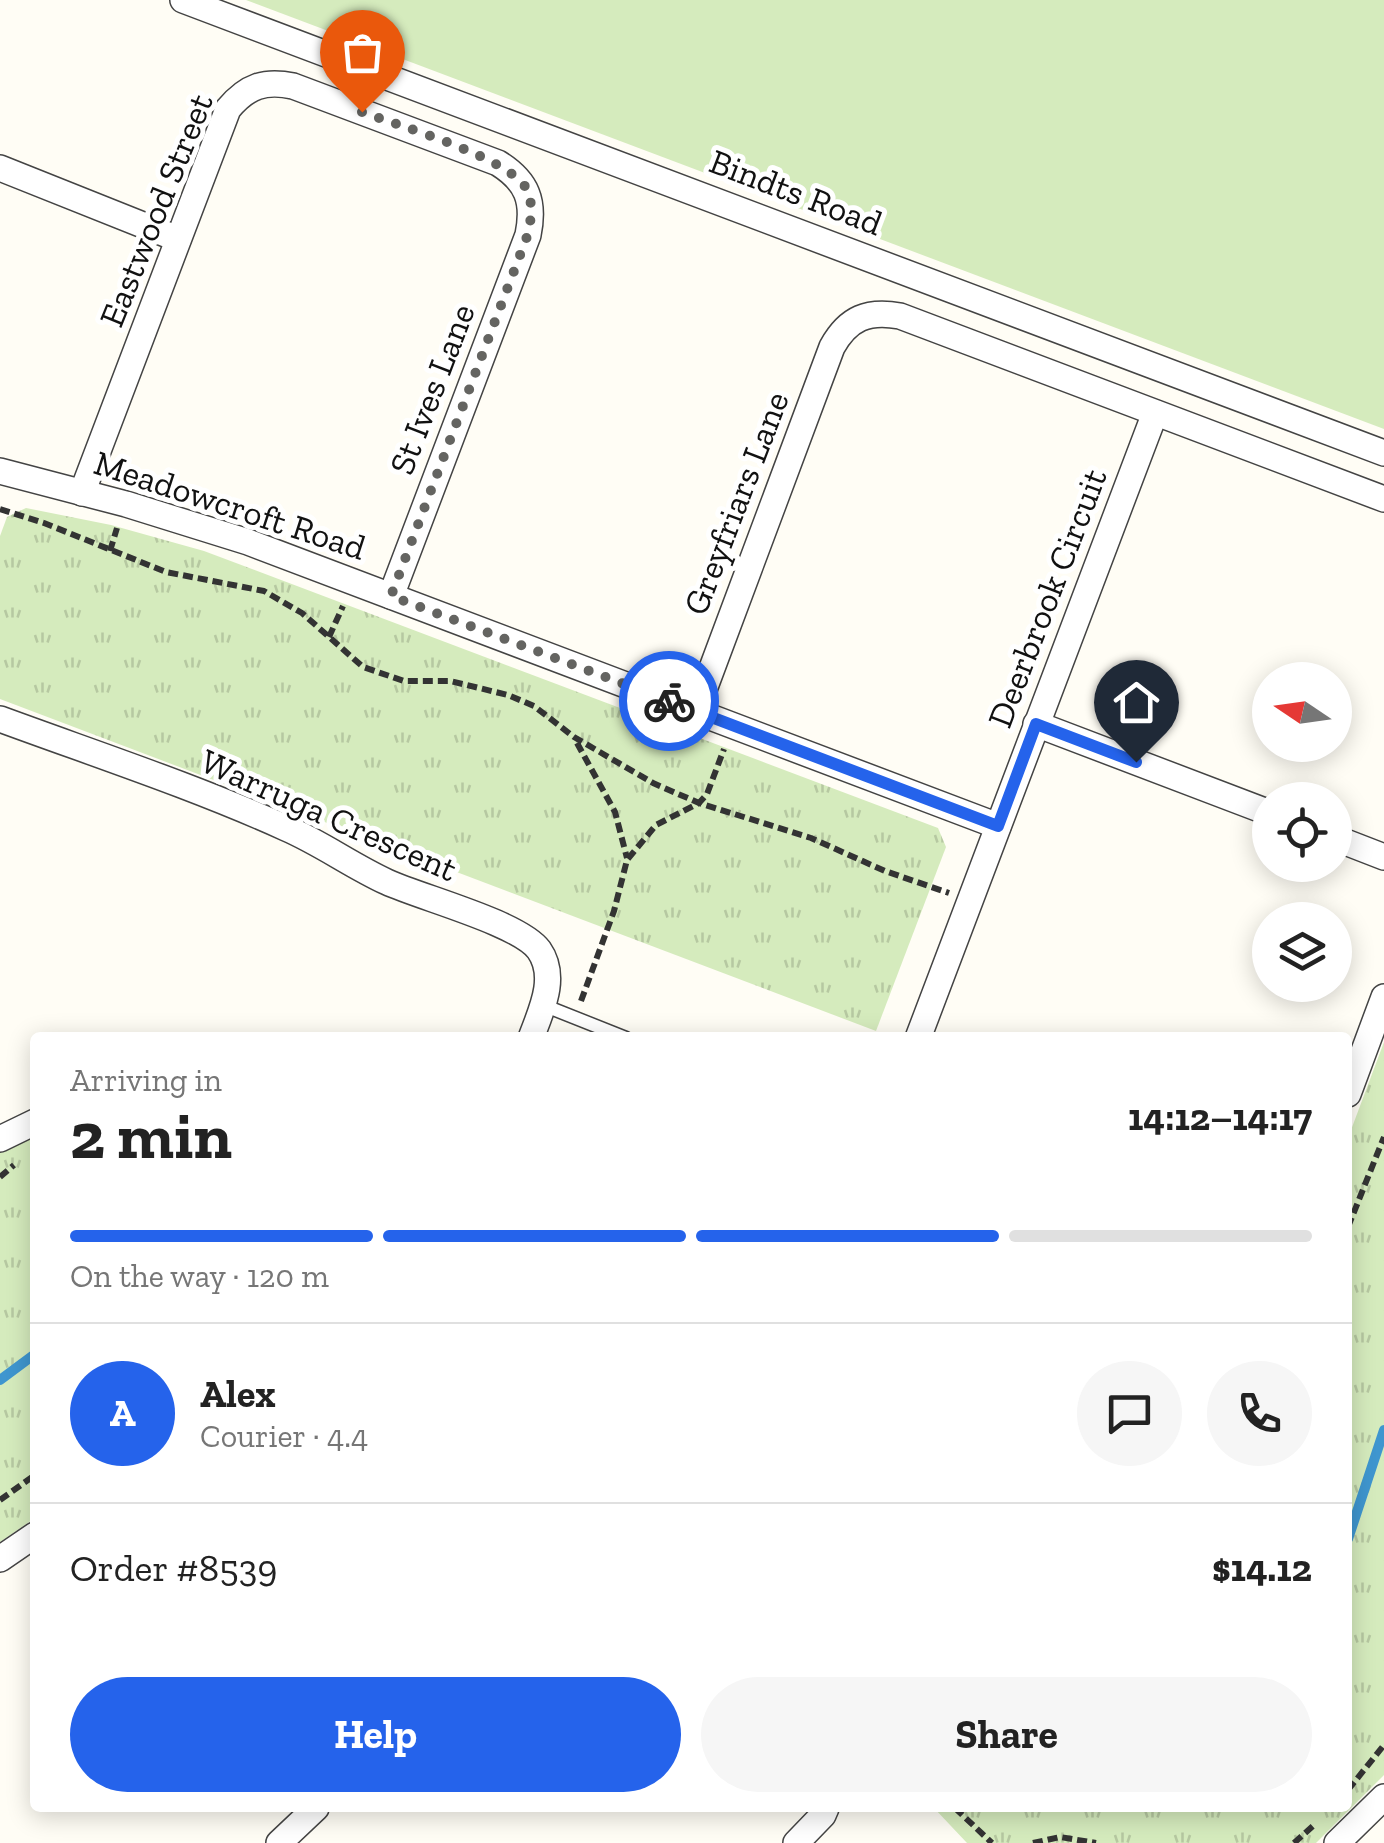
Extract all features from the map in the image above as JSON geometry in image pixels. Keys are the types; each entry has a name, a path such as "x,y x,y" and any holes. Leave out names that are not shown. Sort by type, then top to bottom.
{"street":[{"name":"Bindts Road","path":"183,0 1384,454"},
{"name":"Eastwood Street","path":"82,493 228,109 246,90 274,83 294,86 498,163 519,178 532,205"},
{"path":"0,168 178,239"},
{"name":"St Ives Lane","path":"391,596 528,234 532,205"},
{"name":"Greyfriars Lane","path":"696,711 832,347 848,324 878,312 900,316 1155,412"},
{"path":"1155,412 1384,499"},
{"name":"Deerbrook Circuit","path":"920,1032 1155,412"},
{"name":"Meadowcroft Road","path":"0,471 218,532 998,826"},
{"name":"Warruga Crescent","path":"0,719 283,826 384,881 521,935 541,952 547,968 548,985 533,1032"},
{"path":"1036,724 1252,807"},
{"path":"1352,845 1384,857"},
{"path":"1352,1083 1384,997"},
{"path":"0,1139 30,1124"},
{"path":"0,1559 30,1538"},
{"path":"1337,1843 1384,1798"},
{"path":"279,1843 312,1812"},
{"path":"796,1843 823,1812"}],"lane":[{"path":"543,1005 610,1032"}],"path":[{"path":"0,509 44,522 166,572 264,591 302,613 362,666 404,681 450,681 508,695 545,713 574,738 637,775 699,804 811,838 969,901"},
{"path":"574,1018 614,911 627,860 656,825 699,804 707,794 734,725"},
{"path":"574,738 615,812 627,860"},
{"path":"1352,1217 1384,1137"},
{"path":"0,1500 30,1479"},
{"path":"1352,1785 1384,1746"},
{"path":"959,1812 992,1843"},
{"path":"1033,1843 1060,1837 1096,1843"}],"green space":[{"path":"246,0 1384,0 1384,429"},
{"path":"26,508 111,525 204,551 938,828 946,847 876,1031 0,699 0,536 7,517"},
{"path":"1384,1042 1384,1775 1352,1807 1352,1127"},
{"path":"30,1135 30,1521 0,1542 0,1150"},
{"path":"938,1812 1347,1812 1316,1843 967,1843"}],"waterway":[{"path":"0,1380 30,1358"},
{"path":"1352,1527 1384,1430"}],"way so far":[{"path":"362,112 498,163 519,178 532,205 528,234 391,596 669,701"}],"route":[{"path":"669,701 998,826 1036,724 1136,762"}]}
